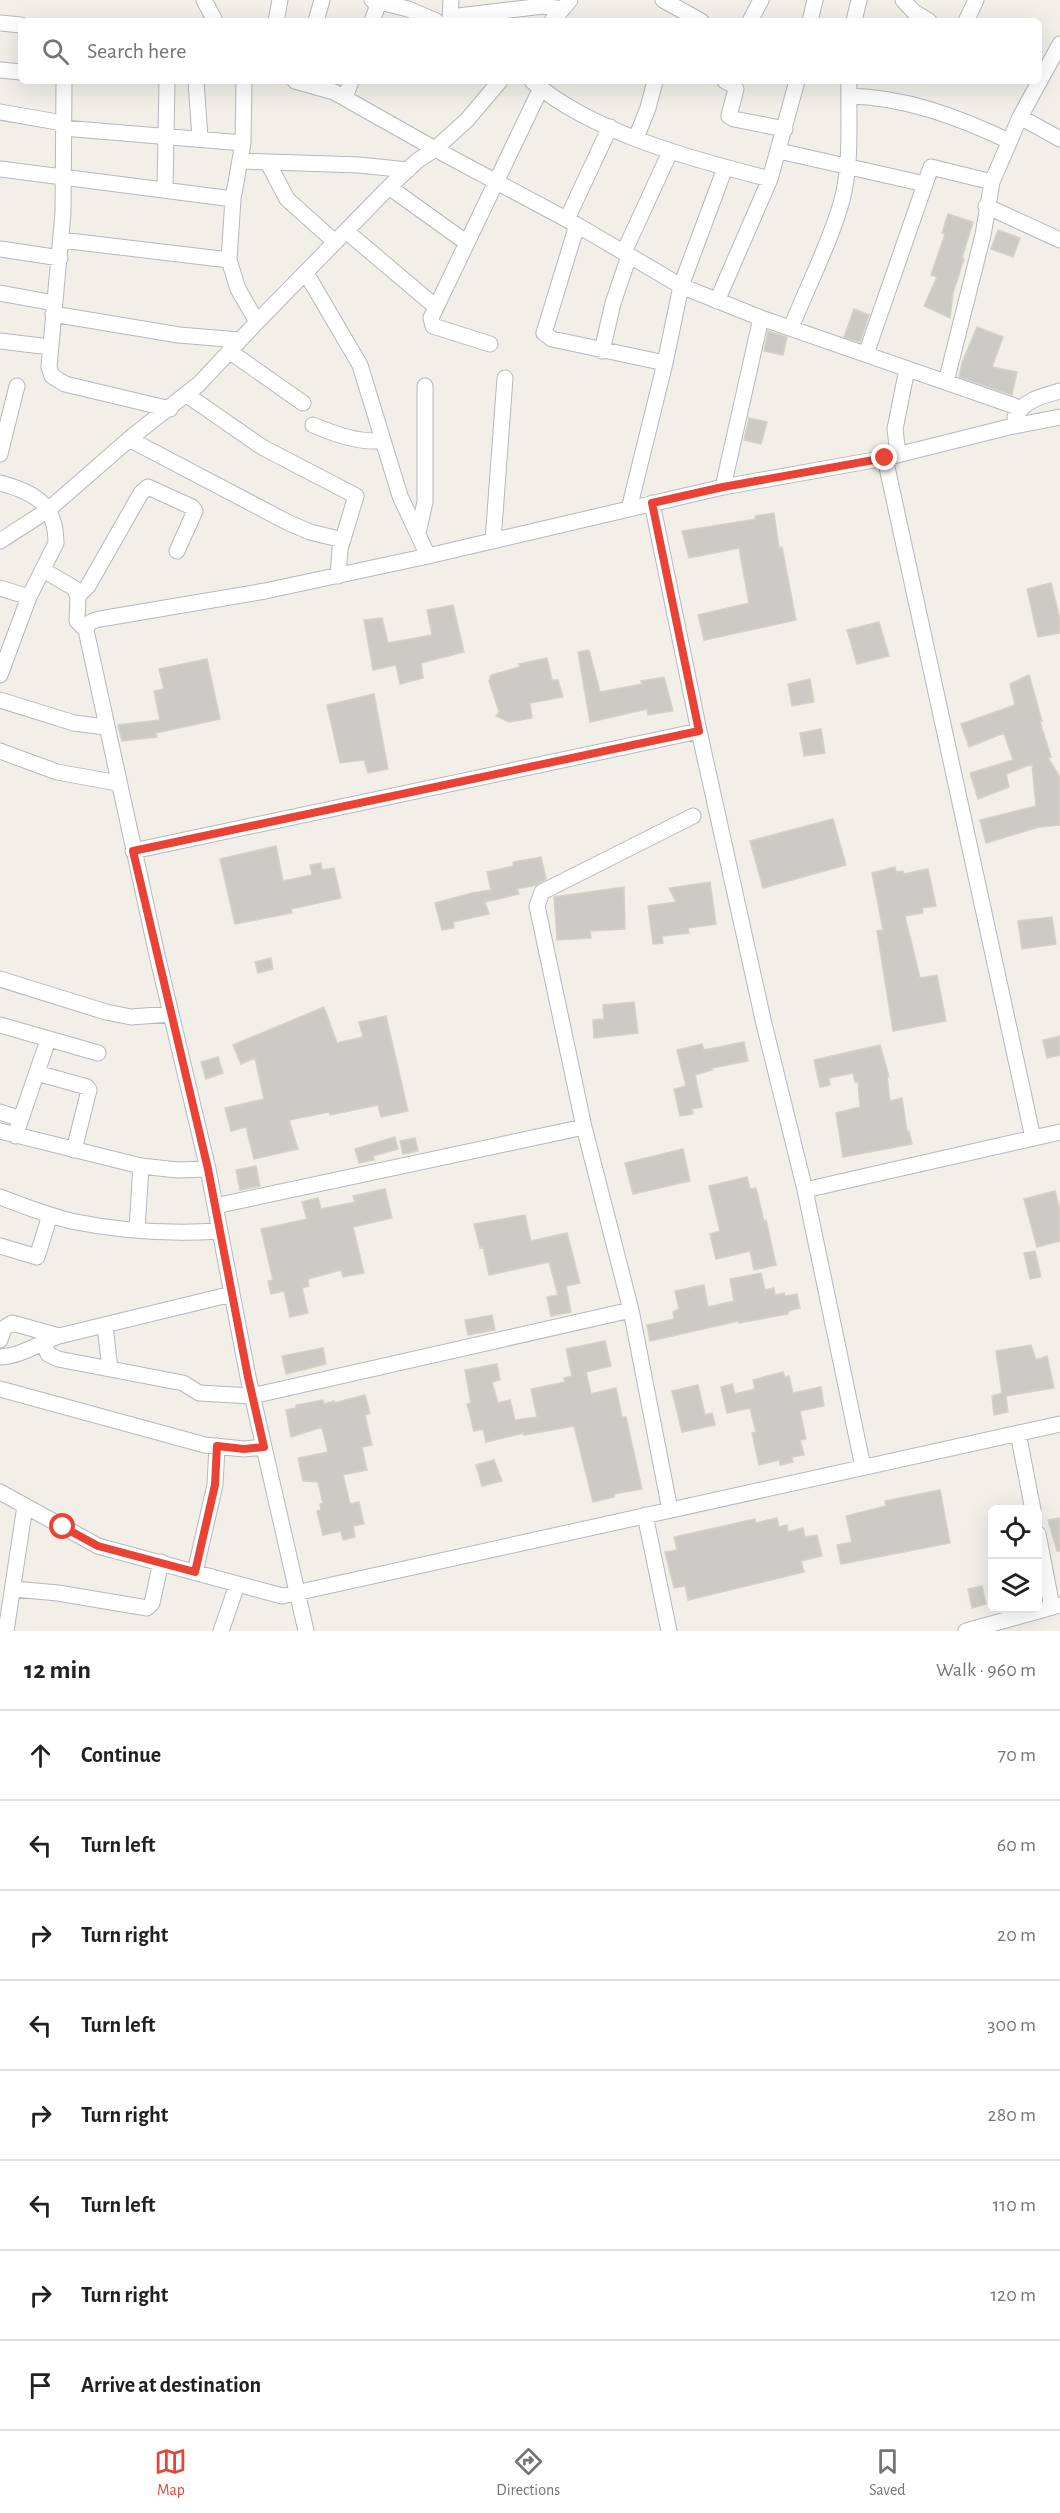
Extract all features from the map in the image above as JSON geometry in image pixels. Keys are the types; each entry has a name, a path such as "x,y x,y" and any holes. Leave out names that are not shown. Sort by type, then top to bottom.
{"street":[{"path":"204,0 210,18"},
{"path":"277,18 280,0"},
{"path":"317,18 322,0"},
{"path":"446,18 451,0"},
{"path":"752,18 761,0"},
{"path":"811,18 815,0"},
{"path":"855,18 859,0"},
{"path":"903,0 914,12 924,18"},
{"path":"967,18 976,0"},
{"path":"373,18 376,1 438,18"},
{"path":"459,18 543,6 561,10"},
{"path":"669,9 693,18"},
{"path":"0,23 18,25"},
{"path":"1042,73 1060,45"},
{"path":"0,70 18,72"},
{"path":"64,84 64,177 61,240 49,367 52,376 65,384 170,409"},
{"path":"165,190 167,84"},
{"path":"196,84 200,138"},
{"path":"244,84 243,143 233,199 229,260 238,289 257,322"},
{"path":"308,84 334,92 572,222 681,286 761,318 1020,408"},
{"path":"345,98 350,84"},
{"path":"0,542 48,510 129,439 187,395 389,188 425,154 435,149 467,120 497,84"},
{"path":"636,138 654,84"},
{"path":"731,84 736,89 729,116 785,129"},
{"path":"717,301 770,179 796,84"},
{"path":"946,382 983,235 986,206 992,182 1008,141 1036,84"},
{"path":"490,344 433,326 431,318 497,182 536,85 577,111 670,152 770,179"},
{"path":"791,328 834,224 842,198 847,167 849,88 870,96 920,106 963,120 1008,141"},
{"path":"0,112 63,126 243,143"},
{"path":"1020,117 1060,139"},
{"path":"610,127 572,222 544,333 552,339 665,363"},
{"path":"779,151 926,184"},
{"path":"602,351 626,254 670,152"},
{"path":"240,161 359,165 408,170"},
{"path":"268,163 287,199 430,302 437,304"},
{"path":"866,354 929,170 935,166 992,182"},
{"path":"629,509 665,363 681,286 725,168"},
{"path":"0,169 38,176 64,177 233,199"},
{"path":"389,188 467,243"},
{"path":"986,206 1060,240"},
{"path":"61,240 229,260"},
{"path":"0,249 60,258"},
{"path":"306,273 360,365 374,403 382,441 400,496 428,556"},
{"path":"0,293 53,308 234,345 303,402"},
{"path":"723,487 761,318"},
{"path":"0,341 50,347"},
{"path":"907,369 892,456 1033,1138"},
{"path":"493,541 505,378"},
{"path":"0,454 17,386"},
{"path":"418,533 424,502 425,386"},
{"path":"1009,427 1020,408 1031,401 1060,391"},
{"path":"187,395 262,447 356,496 338,556 338,576"},
{"path":"86,630 92,621 338,576 723,487 892,456 1060,417"},
{"path":"313,425 343,438 362,442 382,441"},
{"path":"129,439 287,522 310,532 343,540"},
{"path":"0,483 18,488 43,502 48,510 56,543 6,642 0,675"},
{"path":"78,596 88,586 141,493 148,487 192,507 195,511 177,551"},
{"path":"652,503 699,731 761,1012 805,1190 863,1467"},
{"path":"43,570 75,588 78,596 77,621 86,630 133,851 208,1169 252,1396 306,1631"},
{"path":"0,588 29,597"},
{"path":"0,700 74,723 106,727"},
{"path":"133,851 699,731"},
{"path":"0,751 57,772 118,783"},
{"path":"670,1510 631,1310 584,1127 537,906 542,892 693,816"},
{"path":"0,979 72,1003 122,1016 146,1017 171,1014"},
{"path":"0,1024 98,1053"},
{"path":"7,1133 21,1119 48,1040"},
{"path":"37,1073 87,1087 89,1090 74,1150"},
{"path":"0,1112 21,1119"},
{"path":"215,1206 584,1127"},
{"path":"805,1190 1060,1132"},
{"path":"7,1133 141,1166 177,1170 208,1169"},
{"path":"137,1229 141,1166"},
{"path":"0,1197 72,1221 194,1233 220,1231"},
{"path":"0,1246 37,1257 50,1215"},
{"path":"0,1357 26,1351 43,1341 59,1336 232,1294"},
{"path":"43,1341 48,1354 53,1357 183,1383 199,1393 252,1396 631,1310"},
{"path":"0,1341 4,1328 12,1323 59,1336"},
{"path":"105,1326 110,1370"},
{"path":"0,1389 144,1429 217,1446 244,1449 264,1447"},
{"path":"0,1492 98,1546 282,1596 1060,1424"},
{"path":"1018,1433 1032,1505"},
{"path":"195,1572 215,1485 217,1446"},
{"path":"6,1631 25,1506"},
{"path":"645,1515 669,1631"},
{"path":"966,1631 1056,1606 1042,1550"},
{"path":"14,1589 79,1596 147,1608 152,1603 161,1562"},
{"path":"221,1631 237,1585"}],"building":[{"path":"948,214 973,222 953,293 950,318 924,306 937,277 931,275 945,234 942,233"},
{"path":"998,230 1020,238 1013,257 991,249"},
{"path":"854,309 869,315 860,342 844,337"},
{"path":"977,327 1003,337 992,367 1017,372 1012,395 959,377 962,363"},
{"path":"768,331 787,337 783,355 764,351"},
{"path":"749,418 767,422 761,444 744,440"},
{"path":"774,513 779,548 782,547 796,620 704,640 698,615 749,603 739,548 689,558 682,531 756,519 755,516"},
{"path":"1051,583 1060,619 1060,633 1038,637 1027,589"},
{"path":"453,605 464,652 421,663 423,678 400,684 396,665 373,670 364,620 382,618 388,643 432,635 427,610"},
{"path":"879,622 889,656 857,664 847,630"},
{"path":"589,650 600,692 664,677 673,711 648,715 647,709 590,722 578,652"},
{"path":"547,658 552,680 558,680 563,697 530,703 532,718 509,722 496,716 499,712 489,681 491,675 520,667 519,664"},
{"path":"207,659 220,719 156,733 157,737 122,741 118,725 160,720 154,691 164,689 159,669"},
{"path":"1029,675 1051,757 1048,758 1060,777 1060,825 1039,827 986,843 980,820 1036,806 1032,764 1006,774 1009,787 978,799 970,773 1013,760 1004,733 969,747 961,724 1015,705 1010,684"},
{"path":"810,679 814,702 792,706 788,684"},
{"path":"374,694 388,769 368,773 364,760 340,763 327,705"},
{"path":"821,729 825,753 804,756 800,733"},
{"path":"833,819 846,865 763,888 750,841"},
{"path":"276,846 283,881 312,875 310,865 321,863 322,870 334,868 341,898 291,909 292,913 235,924 220,859"},
{"path":"541,857 546,879 536,885 517,889 519,894 485,902 489,914 453,922 454,928 442,930 435,903 491,890 487,872 514,866 513,862"},
{"path":"895,867 896,872 903,871 904,874 928,869 936,906 922,908 923,913 905,916 920,978 937,975 946,1021 893,1031 877,931 883,930 872,873"},
{"path":"710,882 716,924 688,928 689,933 662,936 663,943 653,944 648,906 676,902 669,888"},
{"path":"624,887 625,929 590,931 591,938 557,940 554,897"},
{"path":"1052,917 1056,944 1022,949 1018,921"},
{"path":"271,958 273,969 258,973 255,962"},
{"path":"634,1002 638,1033 594,1038 593,1020 604,1019 603,1005"},
{"path":"324,1007 337,1043 363,1037 359,1022 386,1016 408,1111 381,1117 378,1105 330,1115 329,1112 289,1120 298,1149 254,1159 246,1127 231,1131 225,1108 264,1099 255,1058 241,1064 233,1045"},
{"path":"1060,1036 1060,1055 1047,1058 1043,1040"},
{"path":"744,1042 748,1061 712,1068 712,1070 695,1075 702,1107 692,1109 693,1114 680,1116 674,1089 686,1086 677,1050 702,1044 704,1050"},
{"path":"880,1045 889,1077 887,1076 890,1101 902,1098 907,1131 909,1131 912,1144 843,1157 836,1113 860,1107 858,1082 855,1082 853,1073 829,1078 830,1085 820,1087 814,1060"},
{"path":"218,1057 223,1073 206,1079 201,1062"},
{"path":"395,1137 398,1149 373,1156 374,1160 359,1163 355,1149"},
{"path":"415,1138 418,1151 403,1154 400,1141"},
{"path":"683,1149 690,1181 633,1194 625,1163"},
{"path":"256,1166 260,1186 240,1190 236,1170"},
{"path":"747,1177 750,1189 756,1188 776,1265 754,1270 750,1251 716,1259 710,1234 720,1231 709,1186"},
{"path":"385,1189 392,1218 353,1227 364,1273 343,1277 341,1270 308,1279 309,1286 302,1288 308,1313 290,1317 284,1291 271,1294 268,1281 273,1280 261,1229 307,1219 302,1202 318,1198 321,1209 355,1202 353,1196"},
{"path":"1055,1191 1060,1210 1060,1241 1037,1247 1024,1199"},
{"path":"525,1215 531,1241 567,1233 580,1283 566,1286 571,1312 551,1316 547,1297 558,1295 549,1262 489,1275 483,1247 480,1248 474,1224"},
{"path":"1035,1251 1041,1277 1030,1279 1024,1253"},
{"path":"761,1273 765,1290 774,1288 775,1295 797,1294 800,1308 788,1311 788,1314 739,1323 738,1321 650,1341 647,1325 674,1319 673,1312 679,1309 675,1291 704,1285 708,1307 734,1301 730,1279"},
{"path":"492,1315 495,1330 468,1335 465,1320"},
{"path":"605,1341 611,1366 586,1372 591,1394 616,1388 622,1417 626,1417 642,1489 614,1494 614,1497 593,1502 574,1426 524,1435 524,1433 486,1442 483,1429 474,1431 467,1404 471,1403 465,1370 497,1364 500,1380 492,1382 498,1403 510,1400 515,1420 537,1417 531,1389 565,1382 564,1378 572,1376 566,1349"},
{"path":"1031,1345 1036,1360 1047,1356 1054,1388 1006,1396 1008,1412 994,1415 992,1396 1002,1393 996,1351"},
{"path":"323,1348 326,1364 286,1374 282,1356"},
{"path":"783,1372 785,1377 789,1376 793,1393 821,1387 824,1406 800,1411 806,1439 800,1440 804,1455 792,1457 793,1462 780,1465 779,1460 759,1465 752,1433 756,1432 750,1408 727,1413 721,1387 732,1384 735,1394 755,1389 753,1380"},
{"path":"698,1385 705,1415 712,1413 715,1425 682,1432 672,1391"},
{"path":"365,1395 370,1413 365,1415 372,1445 362,1447 367,1470 343,1475 350,1504 359,1502 364,1524 353,1526 355,1537 343,1540 341,1531 323,1535 317,1511 321,1510 320,1504 323,1503 318,1482 303,1481 298,1458 328,1452 322,1427 291,1437 286,1410 296,1408 296,1405 323,1400 324,1404 334,1401 334,1403"},
{"path":"494,1460 502,1481 482,1486 476,1465"},
{"path":"940,1490 950,1543 841,1564 837,1545 852,1542 846,1516 886,1506 885,1501"},
{"path":"777,1518 779,1527 787,1525 788,1532 803,1528 805,1537 817,1535 822,1556 801,1561 804,1572 688,1600 685,1586 674,1588 665,1552 677,1550 674,1537 755,1519 756,1523"},
{"path":"1060,1518 1060,1551 1057,1551 1048,1520"},
{"path":"982,1586 986,1604 972,1608 968,1589"}],"route":[{"path":"63,1527 98,1546 195,1572 215,1485 217,1446 244,1449 264,1447 248,1377 208,1169 133,851 699,731 652,503 723,487 885,458"}]}
